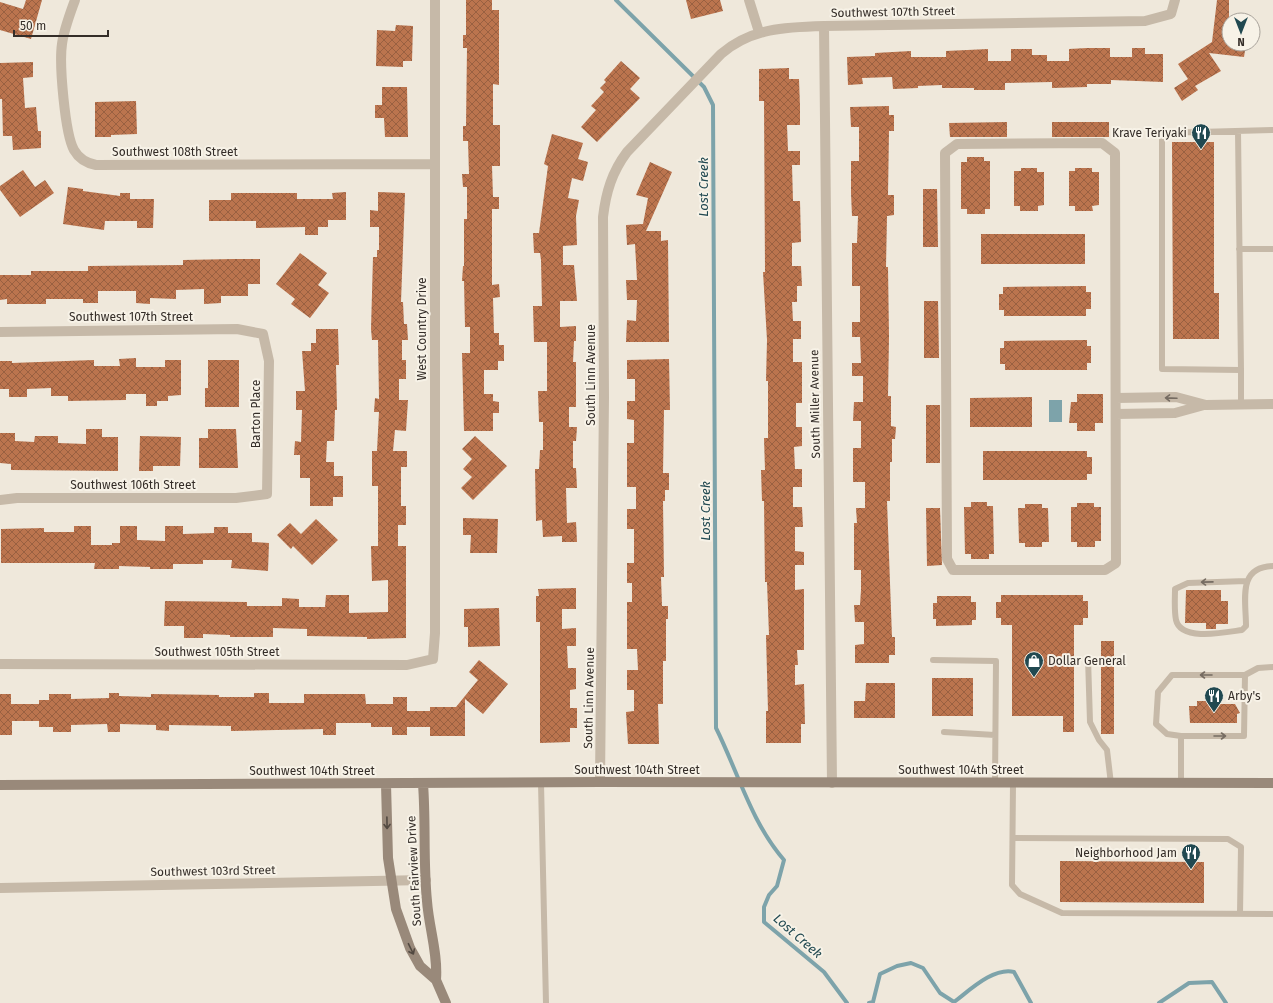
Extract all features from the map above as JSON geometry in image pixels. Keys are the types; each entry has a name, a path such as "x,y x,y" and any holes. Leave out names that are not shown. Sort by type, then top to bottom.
{"main road":[{"name":"Southwest 104th Street","path":"0,785 600,782 995,784 1273,783"},
{"name":"South Fairview Drive","path":"386,784 388,858 390,881 396,908 410,948 420,966 436,980 446,1003"},
{"name":"South Fairview Drive","path":"423,784 426,880 430,927 437,960 436,980"}],"street":[{"name":"Southwest 108th Street","path":"75,0 62,44 62,76 68,132 73,149 89,164 435,164"},
{"name":"West Country Drive","path":"432,658 435,625 435,0"},
{"path":"749,0 759,32"},
{"name":"Southwest 107th Street","path":"759,32 788,27 1145,21 1171,14 1175,0"},
{"name":"South Miller Avenue","path":"824,26 832,783"},
{"name":"South Linn Avenue","path":"600,782 604,405 603,217 608,188 618,165 661,116 721,54 734,43 759,32"},
{"path":"1102,143 1115,153 1116,414 1116,563 1105,570 953,570 947,559 945,153 957,144 1102,143"},
{"name":"Southwest 107th Street","path":"0,332 238,329 262,334"},
{"name":"Barton Place","path":"262,334 269,361 267,494"},
{"path":"1116,398 1176,397 1206,405"},
{"path":"1116,414 1175,413 1206,405 1273,404"},
{"name":"Southwest 106th Street","path":"0,500 17,498 236,498 267,494"},
{"name":"Southwest 105th Street","path":"0,664 407,665 432,658"},
{"name":"Southwest 103rd Street","path":"0,888 426,880"}],"lane":[{"path":"1240,370 1162,369 1162,133 1273,130"},
{"path":"1238,131 1241,404"},
{"path":"1239,249 1273,249"},
{"path":"1246,581 1188,582 1175,589 1176,622 1183,629 1206,635 1242,630 1246,626 1246,581 1251,572 1258,568 1273,566"},
{"path":"1088,658 1090,722 1099,740 1107,750 1110,784"},
{"path":"933,660 996,661 995,784"},
{"path":"1245,675 1244,736 1181,736 1167,734 1156,724 1158,692 1166,680 1172,675 1245,675 1258,668 1273,667"},
{"path":"944,732 995,735"},
{"path":"1181,736 1181,784"},
{"path":"541,783 546,1003"},
{"path":"1013,784 1012,885 1020,894 1062,913 1273,914"},
{"path":"1013,838 1228,839 1240,847 1240,914"}],"water":[{"path":"1049,400 1062,400 1062,422 1049,422"}],"building":[{"path":"26,0 42,0 31,39 0,30 0,2 23,9"},
{"path":"466,0 492,0 492,10 499,10 499,85 493,84 493,125 500,125 500,166 492,166 493,197 499,197 499,209 492,209 492,285 499,284 500,297 493,298 494,333 499,333 499,345 504,345 504,361 498,361 498,370 484,370 484,394 493,394 493,401 499,402 499,413 493,413 493,431 464,431 462,353 470,353 470,327 465,327 464,281 462,281 464,266 464,219 467,219 467,187 463,187 462,174 469,174 468,141 463,141 463,126 466,126 467,48 463,48 463,35 466,35"},
{"path":"686,0 720,0 723,11 691,19"},
{"path":"1217,0 1229,0 1229,12 1221,12 1221,52 1245,52 1244,57 1209,53 1221,71 1195,86 1198,90 1182,101 1174,88 1188,79 1178,64 1212,42"},
{"path":"396,25 413,26 412,61 403,61 403,67 376,66 377,30 395,31"},
{"path":"1110,48 1110,57 1132,57 1132,48 1145,48 1145,54 1163,54 1163,82 1111,80 1111,84 1087,84 1087,87 1052,88 1052,82 1005,83 1005,90 942,88 942,85 893,89 892,77 862,78 863,84 848,85 847,57 875,56 875,53 911,51 911,57 946,57 946,51 988,49 988,61 1011,61 1011,49 1032,49 1032,55 1047,55 1047,61 1069,61 1069,49"},
{"path":"621,61 640,78 630,89 640,98 597,142 581,127 596,110 591,106 604,92 600,88 606,82 604,80"},
{"path":"33,62 33,77 23,78 25,108 36,107 38,131 41,131 41,148 13,150 12,136 3,136 2,99 0,99 0,63"},
{"path":"789,68 789,79 799,79 800,106 800,125 787,125 788,151 800,151 800,165 792,165 793,201 800,201 801,242 792,243 792,266 801,266 802,286 797,286 797,302 792,302 793,321 801,321 801,339 793,339 793,362 802,362 802,403 796,403 796,427 802,427 802,446 794,447 795,469 802,469 802,487 793,487 793,507 802,507 803,527 795,527 795,551 804,552 804,565 795,565 795,590 804,589 804,650 797,650 798,665 795,665 795,685 804,684 805,724 801,724 801,743 766,743 766,711 768,711 766,635 769,635 767,582 765,582 764,501 762,501 761,470 765,470 764,438 768,438 768,381 766,381 767,340 763,272 765,272 764,101 759,101 759,69"},
{"path":"382,87 407,87 408,137 385,137 384,118 375,118 375,105 382,105"},
{"path":"136,101 137,134 95,137 95,102"},
{"path":"889,106 889,115 894,115 894,131 889,131 888,195 894,195 894,215 887,216 886,267 888,267 889,337 888,396 891,396 891,426 896,427 895,439 892,439 892,462 890,462 890,501 887,501 892,637 895,637 895,655 889,655 889,663 855,663 855,645 864,644 864,622 855,622 854,605 860,605 861,570 854,570 854,523 857,523 856,508 865,508 865,482 853,482 853,448 861,448 861,421 853,421 854,402 863,402 863,376 852,376 852,363 861,363 860,337 852,337 852,322 860,322 860,286 852,286 852,243 857,243 858,216 852,216 851,193 851,161 859,161 859,127 851,127 850,107"},
{"path":"1007,122 1007,137 950,137 949,123"},
{"path":"1052,122 1109,122 1109,137 1052,137"},
{"path":"552,134 583,143 578,159 588,162 583,181 572,178 568,198 579,200 576,216 577,245 563,246 563,265 574,265 577,301 560,301 560,327 576,326 576,341 574,341 573,362 576,362 576,407 569,407 569,427 577,427 576,441 573,441 573,468 576,468 577,488 566,488 567,523 576,522 577,542 562,542 562,536 543,537 542,520 536,521 535,469 539,469 540,450 543,450 543,422 539,422 538,391 547,391 547,342 534,342 533,306 542,306 541,260 540,253 534,253 533,233 539,233 548,166 544,164"},
{"path":"1172,142 1214,142 1214,293 1219,293 1219,339 1173,339"},
{"path":"967,157 984,157 984,161 990,161 990,209 985,209 985,214 967,214 967,209 961,209 961,162 967,162"},
{"path":"650,162 672,172 646,231 661,231 661,241 668,240 669,342 626,342 627,320 636,321 637,300 627,300 626,280 637,280 635,244 627,245 626,225 643,224 648,198 636,195"},
{"path":"1021,168 1037,168 1037,172 1044,172 1044,205 1038,206 1038,211 1020,211 1020,206 1014,206 1014,171 1021,171"},
{"path":"1075,168 1092,168 1092,172 1099,172 1099,205 1092,206 1093,211 1075,211 1075,206 1069,206 1069,171 1075,171"},
{"path":"23,170 35,187 45,180 54,193 20,217 0,190 0,186"},
{"path":"68,187 83,189 83,191 120,196 120,193 130,193 130,199 154,199 153,228 137,228 137,221 105,221 104,230 63,224"},
{"path":"923,189 937,189 938,247 923,247"},
{"path":"346,192 346,220 328,220 328,227 318,227 318,235 305,235 305,227 256,228 256,221 209,221 209,200 231,200 231,193 297,193 297,199 333,199 332,193"},
{"path":"378,192 405,193 401,302 403,302 404,324 407,324 408,340 402,340 402,360 406,360 406,379 399,379 399,400 408,400 406,431 395,430 393,451 407,451 407,467 401,467 401,506 406,506 406,525 398,525 398,546 406,546 406,638 367,639 367,637 307,636 307,629 273,628 273,637 230,637 230,635 203,634 203,638 184,638 184,626 164,626 165,601 247,602 247,606 282,606 282,598 299,599 299,607 325,607 326,595 349,595 349,613 388,612 388,580 372,581 371,546 378,546 378,486 372,486 372,451 377,451 379,412 374,412 375,398 379,399 378,340 372,340 371,329 373,257 377,257 377,250 379,250 379,227 370,227 370,210 378,211"},
{"path":"981,234 1085,234 1085,264 981,264"},
{"path":"300,253 327,273 318,285 329,293 310,318 291,304 295,299 276,284"},
{"path":"260,259 260,284 248,284 248,296 221,296 221,303 204,304 204,289 176,290 176,299 150,298 150,304 136,303 136,291 98,291 98,303 83,303 83,299 46,299 46,304 7,304 7,299 0,300 0,275 31,275 31,271 88,271 88,266 183,265 183,260"},
{"path":"1086,286 1086,292 1091,292 1091,309 1086,309 1086,316 1004,316 1004,310 999,310 999,294 1003,294 1003,287"},
{"path":"924,301 938,301 939,358 924,358"},
{"path":"316,329 338,329 339,365 336,365 337,410 335,410 334,441 327,441 326,462 334,462 334,476 343,476 343,497 333,497 333,506 310,506 310,478 300,478 300,455 294,455 295,441 301,442 302,410 296,410 296,391 305,391 302,351 311,351 311,343 316,343"},
{"path":"1087,340 1087,346 1091,346 1091,363 1087,363 1087,370 1005,370 1005,364 1000,364 1000,348 1004,348 1004,341"},
{"path":"136,358 136,367 165,367 165,360 181,360 181,395 168,396 168,401 157,401 157,406 146,406 146,394 126,394 126,400 68,401 68,396 51,396 51,388 27,389 27,397 9,397 9,389 0,389 0,361 12,361 12,363 94,360 94,366 120,366 119,359"},
{"path":"669,359 670,410 664,410 663,473 669,473 669,490 665,490 665,501 663,501 664,577 661,577 662,606 668,606 668,619 666,619 666,661 663,661 663,704 658,704 659,744 628,744 626,712 634,711 634,690 627,690 627,670 638,670 637,649 627,649 627,602 632,602 632,583 627,583 627,563 634,563 634,529 627,529 627,509 636,509 636,487 627,487 627,443 634,443 634,420 627,419 627,401 635,401 635,379 627,379 627,360"},
{"path":"208,360 239,360 239,407 205,407 205,388 208,388"},
{"path":"1077,394 1103,394 1103,423 1095,423 1095,431 1077,431 1077,423 1069,423 1071,402 1077,402"},
{"path":"1032,397 1032,427 970,427 970,398"},
{"path":"926,405 940,405 940,463 926,463"},
{"path":"86,429 102,429 102,437 118,437 118,471 11,470 11,464 0,463 0,433 15,433 15,441 34,442 35,436 58,436 58,443 86,444"},
{"path":"208,429 236,429 238,468 199,468 199,438 208,438"},
{"path":"140,436 181,437 180,466 153,466 153,471 139,471"},
{"path":"475,436 507,466 473,500 461,488 472,477 463,469 472,459 462,449"},
{"path":"983,451 1087,451 1087,457 1092,457 1092,474 1087,474 1087,480 983,480"},
{"path":"971,502 987,502 987,506 993,506 994,554 989,554 989,559 971,559 971,554 965,554 964,507 971,507"},
{"path":"1077,503 1094,503 1094,507 1101,507 1101,541 1095,541 1095,547 1077,547 1077,542 1071,542 1071,507 1077,507"},
{"path":"1025,504 1042,504 1042,508 1048,508 1049,542 1042,542 1042,547 1025,547 1025,543 1019,543 1018,508 1025,508"},
{"path":"926,508 940,508 942,565 927,566"},
{"path":"463,518 498,519 497,553 470,553 471,535 463,535"},
{"path":"316,519 338,540 312,565 293,546 291,549 277,535 290,523 301,534"},
{"path":"74,526 91,526 91,545 112,545 112,543 120,543 120,526 137,526 137,540 165,541 165,526 183,526 183,534 214,533 214,527 228,527 228,533 252,533 252,542 269,543 268,571 231,568 232,560 203,560 203,564 173,564 173,569 150,569 150,567 119,566 119,569 94,569 95,563 1,563 1,529 44,528 44,532 74,532"},
{"path":"576,588 576,609 562,609 562,629 576,628 576,646 567,646 568,668 576,668 576,689 570,690 570,708 577,708 577,728 570,728 570,742 540,743 540,622 536,622 536,596 539,596 538,589"},
{"path":"1186,590 1221,590 1221,601 1228,601 1228,624 1216,624 1216,629 1206,629 1206,623 1185,623"},
{"path":"1001,595 1083,595 1083,601 1088,601 1088,618 1083,618 1083,625 1074,625 1074,732 1063,732 1063,716 1012,716 1012,625 1001,625 1001,618 996,618 996,602 1001,602"},
{"path":"937,596 971,596 971,602 976,602 976,620 972,620 972,625 936,626 936,619 933,619 933,603 937,603"},
{"path":"499,608 500,646 468,647 468,627 464,627 464,609"},
{"path":"1101,641 1114,641 1114,734 1101,734"},
{"path":"479,660 508,684 483,714 465,699 465,736 430,736 430,727 407,727 407,735 392,735 392,727 371,727 371,723 336,723 336,735 323,735 323,729 231,731 231,726 169,725 169,731 156,730 156,725 120,724 120,732 108,732 107,724 71,725 71,732 53,732 53,727 39,727 39,721 12,721 12,735 0,735 0,694 11,694 11,704 39,704 39,700 49,700 49,694 71,694 71,699 109,698 109,693 119,693 119,696 151,697 151,694 254,697 254,693 269,693 269,703 304,703 304,694 365,694 366,704 393,704 393,697 407,697 407,711 430,711 430,707 456,707 478,680 469,672"},
{"path":"932,678 973,678 973,716 932,716"},
{"path":"866,683 895,683 895,718 854,718 854,701 865,701"},
{"name":"Arby's","path":"1197,701 1221,701 1221,704 1235,704 1240,713 1237,714 1237,723 1190,723 1189,706 1197,706"},
{"path":"1060,861 1204,862 1204,903 1060,902"}],"waterway":[{"name":"Lost Creek","path":"616,0 704,87 713,105 716,728 754,813 763,830 784,860 777,886 769,895 764,907 764,922 824,972 847,1003"},
{"name":"Lost Creek","path":"869,1003 873,1002 880,974 897,966 911,963 923,968 940,993 954,1002 974,986 990,976 1006,971 1014,972 1031,1003"},
{"name":"Lost Creek","path":"1159,1003 1189,983 1212,982 1226,1003"}],"place":[{"name":"Krave Teriyaki","path":"1201,150"},
{"name":"Dollar General","path":"1034,678"},
{"name":"Arby's","path":"1214,713"},
{"name":"Neighborhood Jam","path":"1191,870"}]}
